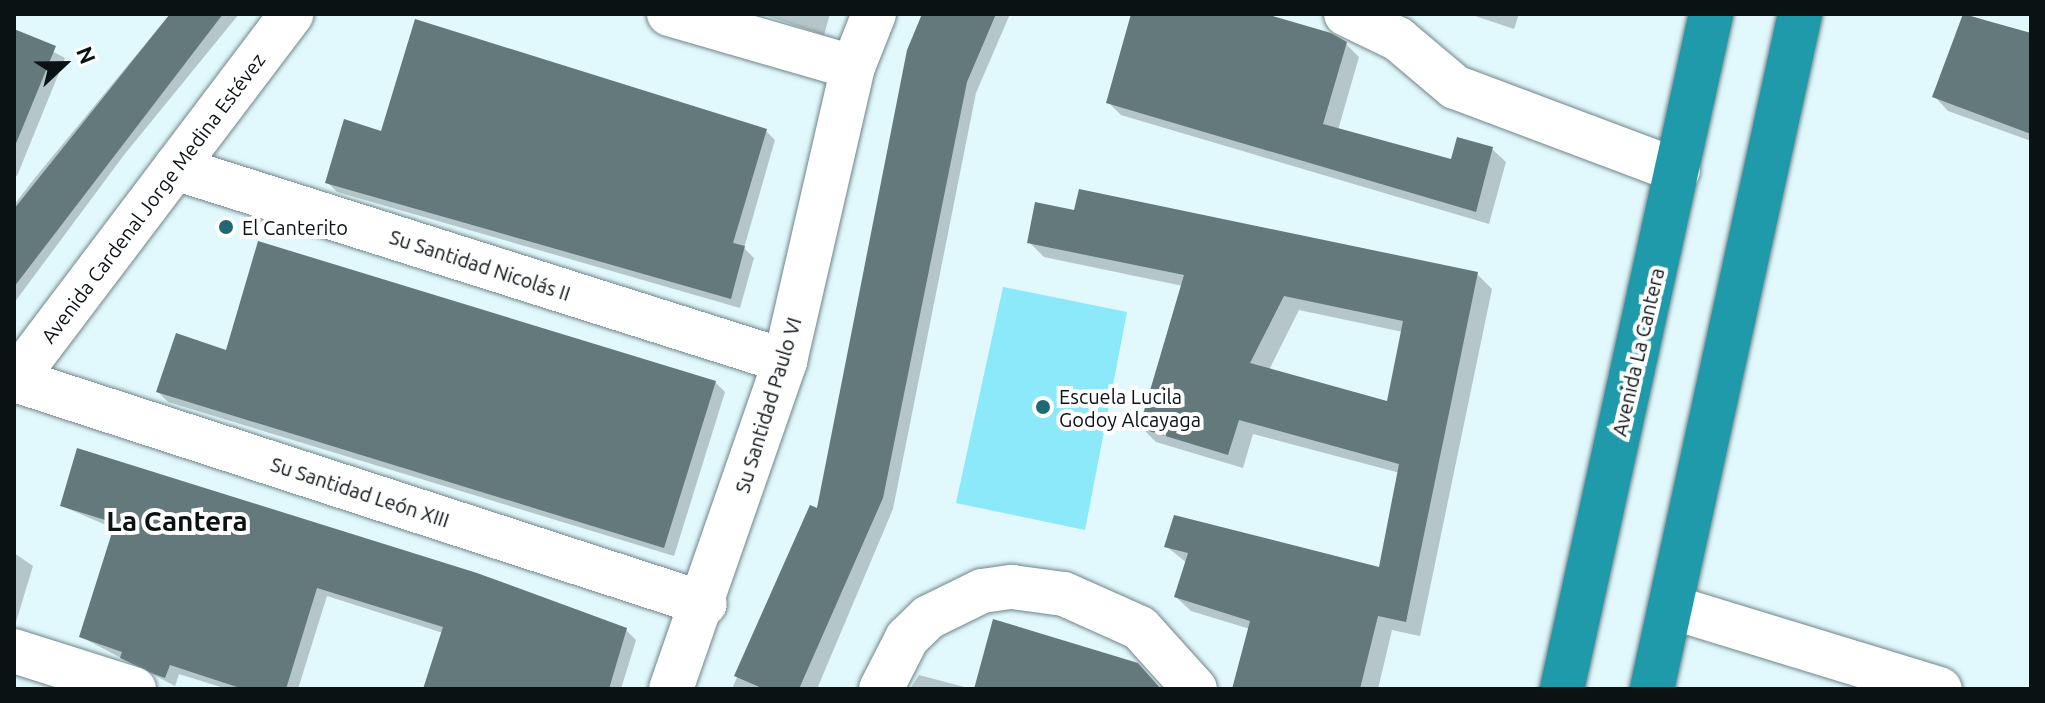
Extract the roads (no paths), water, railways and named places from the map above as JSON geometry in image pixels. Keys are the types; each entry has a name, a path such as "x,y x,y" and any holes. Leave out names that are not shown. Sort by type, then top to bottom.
{"highway":[{"name":"Avenida La Cantera","path":"1562,689 1711,14"},
{"path":"1652,689 1800,14"}],"street":[{"name":"Avenida Cardenal Jorge Medina Estévez","path":"14,381 292,14"},
{"path":"669,14 853,67"},
{"name":"Su Santidad Paulo VI","path":"671,689 705,604 785,361 853,67 874,14"},
{"path":"1346,14 1398,39 1455,87 1678,171"},
{"name":"Su Santidad Nicolás II","path":"175,168 785,361"},
{"name":"Su Santidad León XIII","path":"14,381 705,604"},
{"path":"881,689 907,638 929,617 982,591 1012,587 1064,594 1140,628 1195,689"},
{"path":"1671,607 1940,689"},
{"path":"14,651 134,689"}],"place":[{"name":"El Canterito","path":"226,227"},
{"name":"Escuela Lucila Godoy Alcayaga","path":"1043,407"}],"district":[{"name":"La Cantera","path":"177,521"}]}
